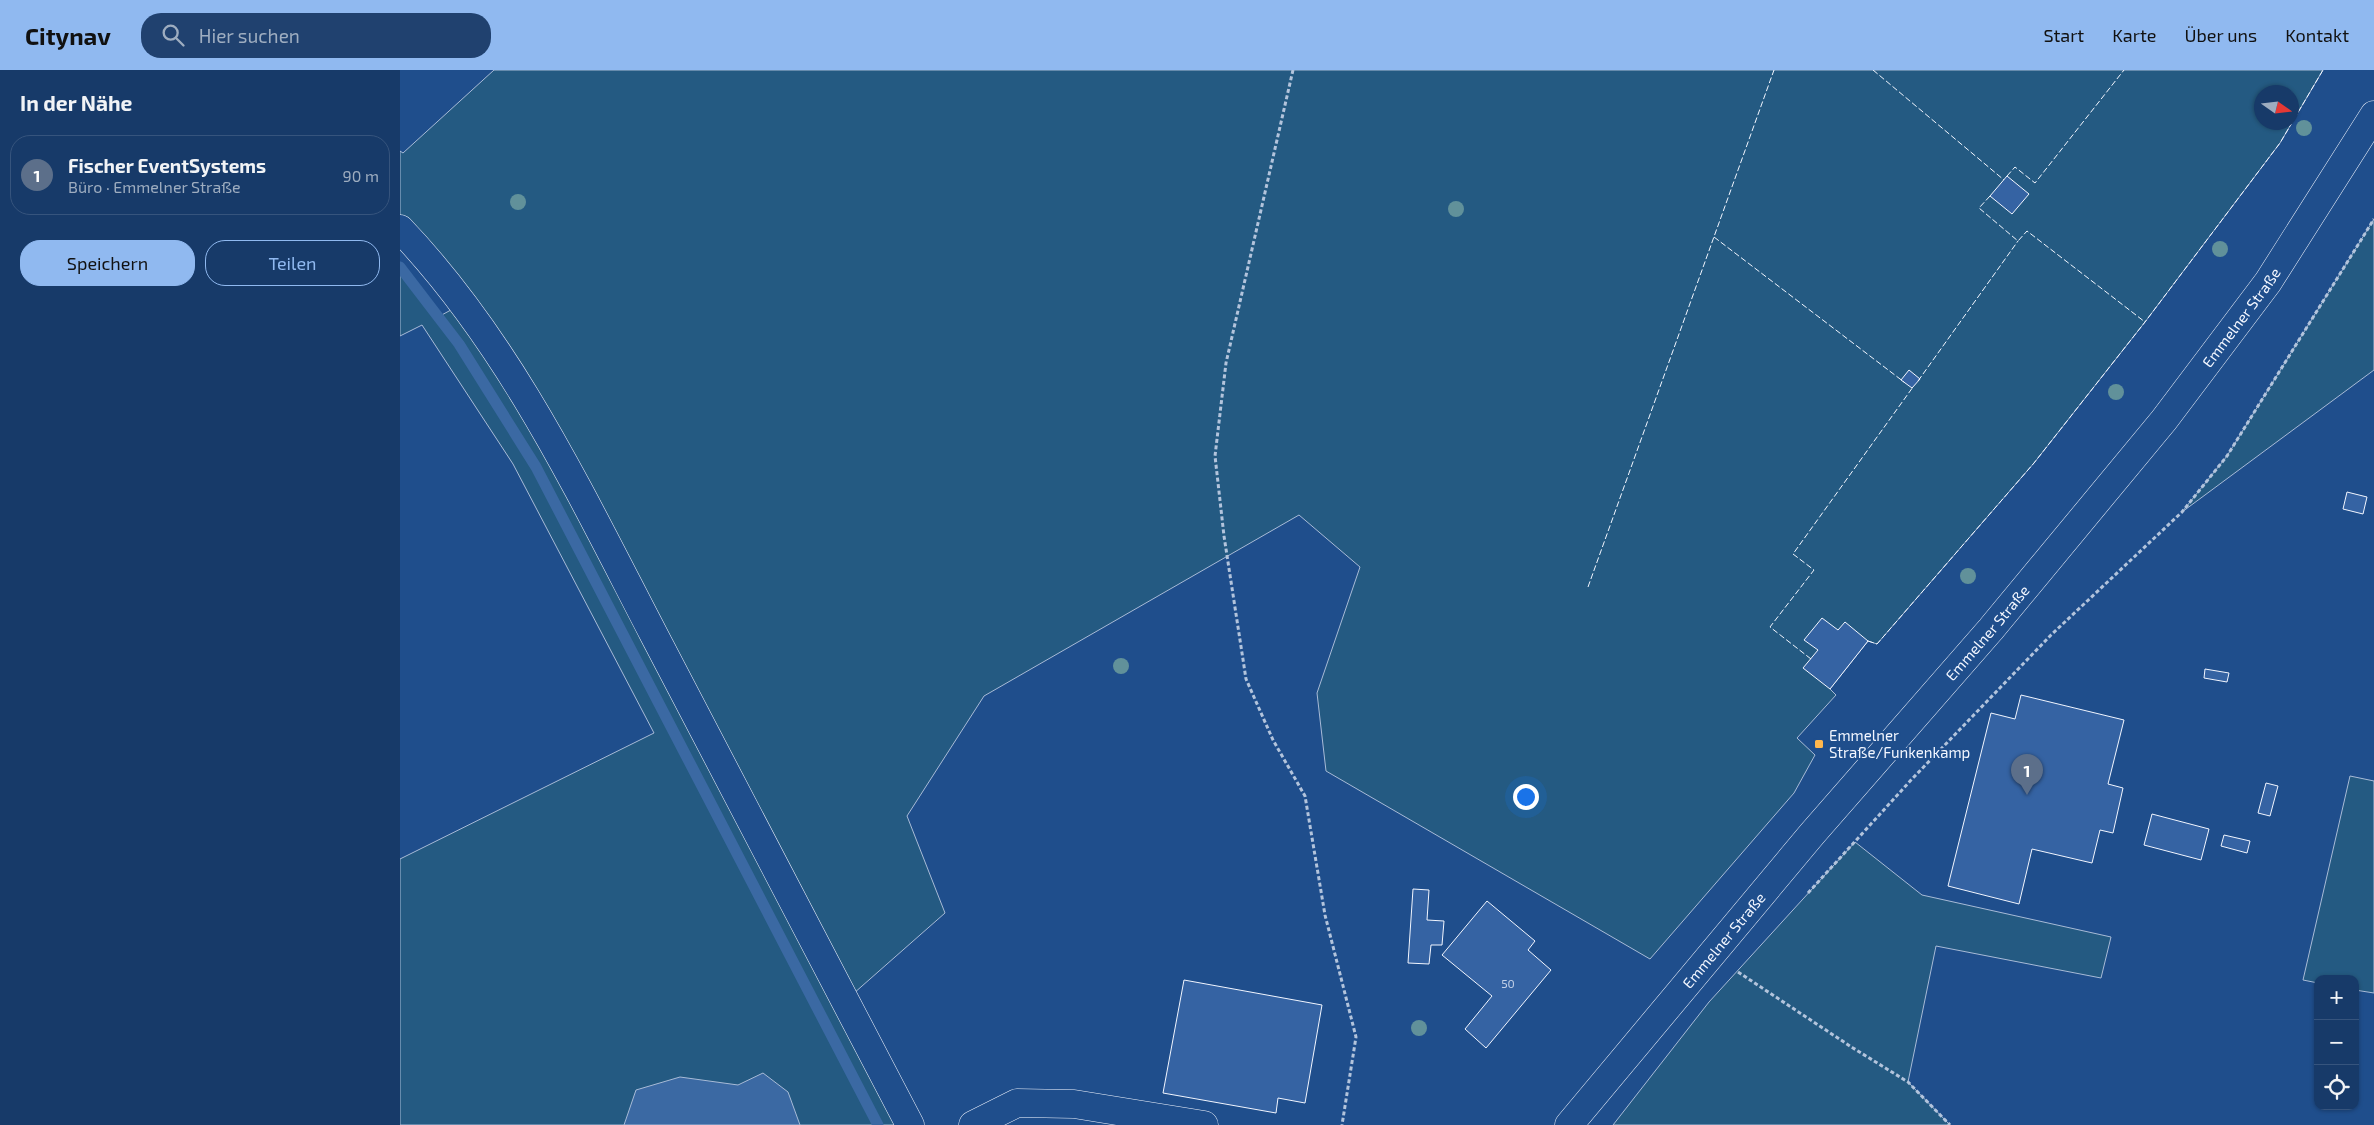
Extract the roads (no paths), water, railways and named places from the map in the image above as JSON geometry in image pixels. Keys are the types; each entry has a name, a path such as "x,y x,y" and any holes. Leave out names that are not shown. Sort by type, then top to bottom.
{"main road":[{"name":"Emmelner Straße","path":"1569,1125 1812,834 1991,629 2164,420 2268,282 2374,115"},
{"path":"400,230 434,265 500,357 568,471 910,1125"},
{"path":"973,1125 1017,1102 1074,1104 1204,1125"}],"waterway":[{"path":"400,267 459,344 536,467 878,1125"}],"place":[{"name":"Emmelner Straße/Funkenkamp","path":"1819,744"},
{"name":"Fischer EventSystems","path":"2027,795"}]}
